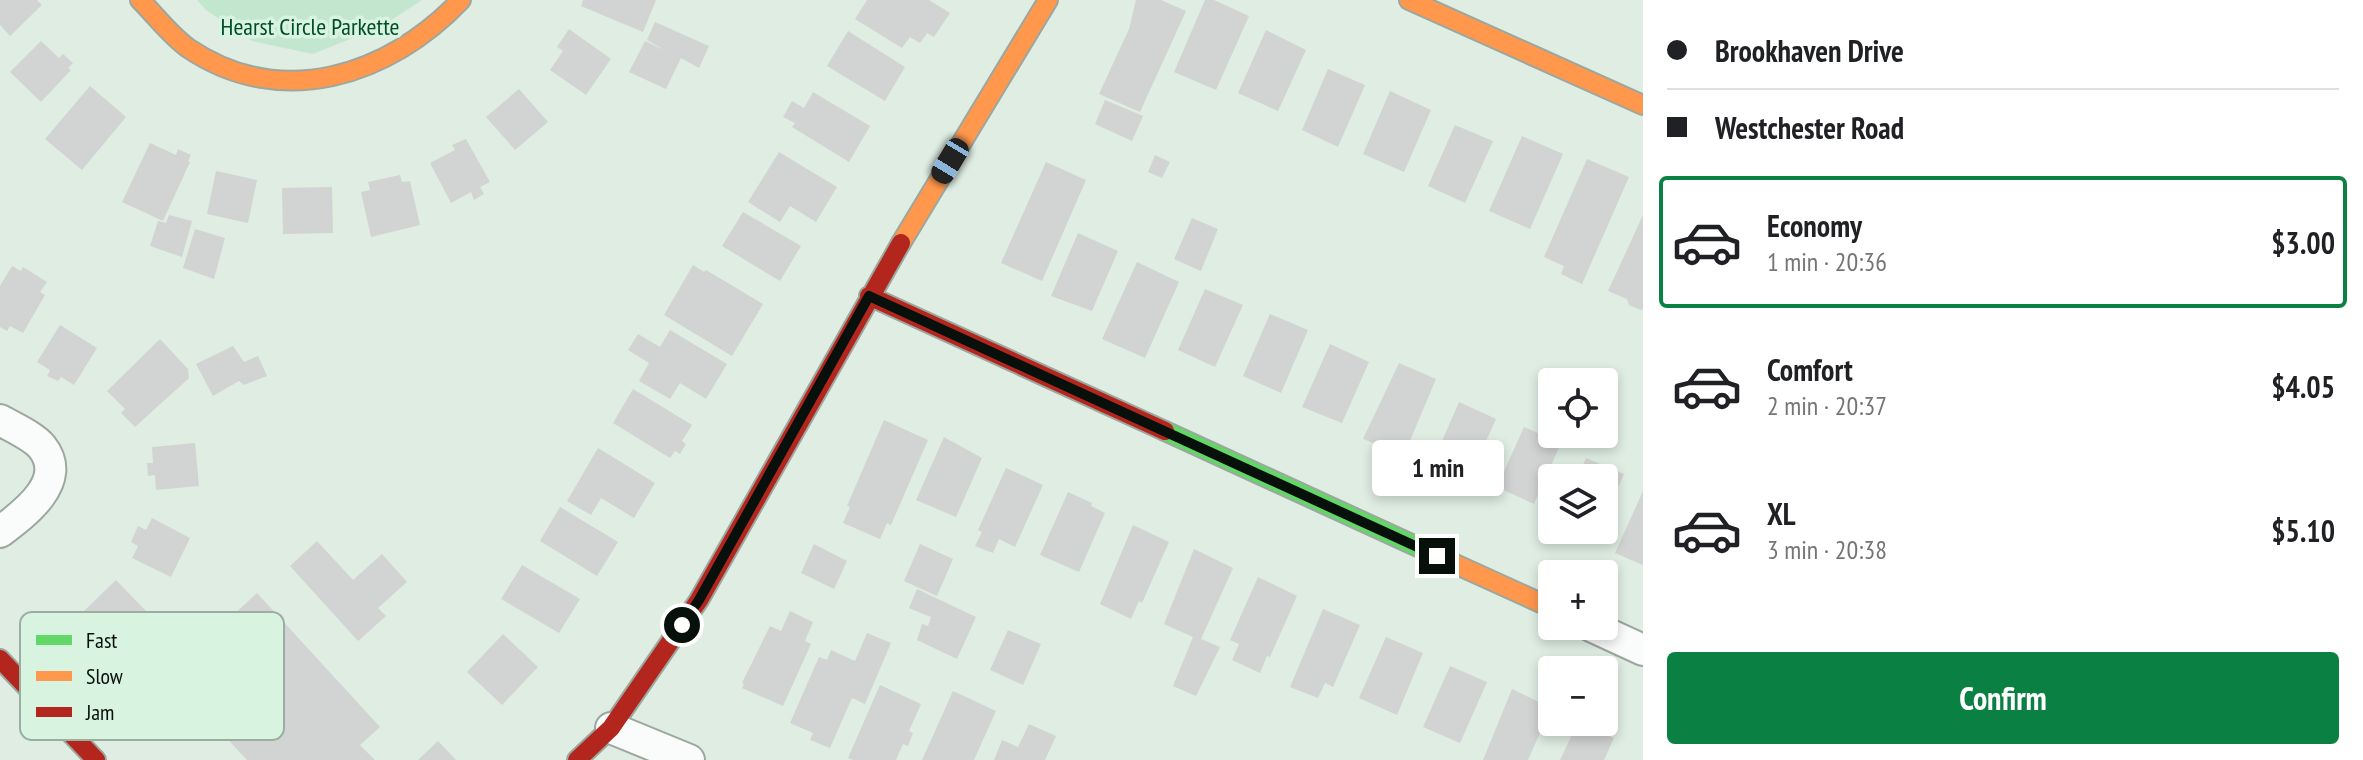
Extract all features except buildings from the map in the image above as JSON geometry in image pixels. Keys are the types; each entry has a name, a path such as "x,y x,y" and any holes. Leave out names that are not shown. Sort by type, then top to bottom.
{"street":[{"path":"140,0 186,46 219,65 258,79 298,80 341,76 384,59 418,39 461,0"},
{"path":"577,760 611,728 699,600 869,296 1048,0"},
{"path":"1409,0 1643,105"},
{"path":"869,296 1538,602"},
{"path":"0,420 42,446 50,464 49,481 41,496 0,532"},
{"path":"1618,638 1643,650"},
{"path":"0,659 20,680"},
{"path":"611,728 689,760"},
{"path":"77,740 96,760"}],"green space":[{"name":"Hearst Circle Parkette","path":"197,0 422,0 382,26 313,54 252,41 206,10"}],"traffic: fast":[{"path":"1165,431 1455,564"}],"traffic: slow":[{"path":"140,0 181,43 223,67 260,78 296,81 332,76 368,65 401,48 461,0"},
{"path":"901,243 1048,0"},
{"path":"1409,0 1643,105"},
{"path":"1455,564 1538,602"}],"traffic: jam":[{"path":"577,760 611,728 699,600 901,243"},
{"path":"869,296 1165,431"},
{"path":"0,659 20,680"},
{"path":"77,740 96,760"}],"route":[{"path":"682,625 699,600 869,296 1437,556"}]}
